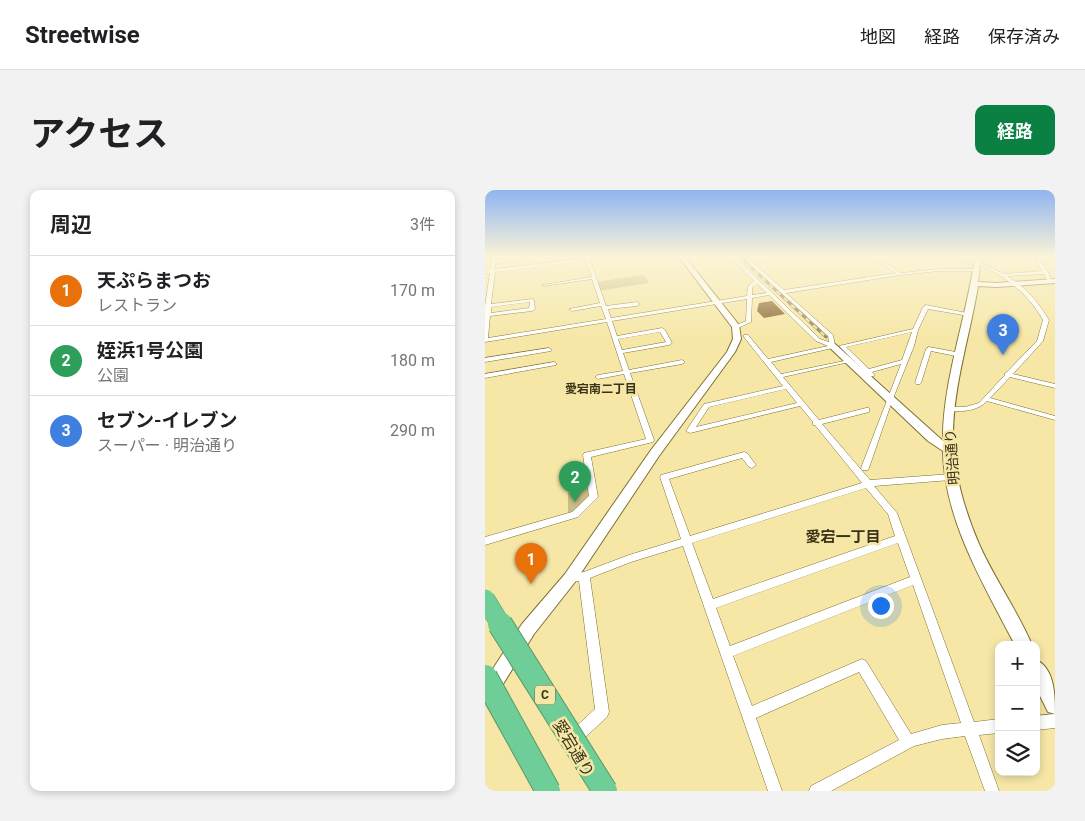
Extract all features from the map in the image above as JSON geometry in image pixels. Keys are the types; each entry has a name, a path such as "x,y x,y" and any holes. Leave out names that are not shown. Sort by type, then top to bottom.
{"highway":[{"name":"C","path":"485,599 605,791"},
{"path":"487,682 548,791"}],"street":[{"path":"490,285 485,340 769,294"},
{"path":"485,541 575,514 594,497 587,455 650,440 596,285"},
{"path":"705,285 816,423 892,513 992,791"},
{"path":"553,791 487,682 514,652 528,629 569,578 655,453 731,352 741,331 748,322 751,297 750,286 752,285"},
{"path":"760,285 818,340 833,347 847,361 866,374"},
{"path":"774,285 831,336 833,347"},
{"path":"782,292 828,285"},
{"name":"明治通り","path":"974,285 952,409 948,449 951,477 959,510 973,544 1022,641"},
{"path":"979,285 1000,285"},
{"path":"952,409 972,408 986,399 1007,374 1040,341 1046,320 1040,307 1019,285"},
{"path":"487,315 532,309 532,300 488,306"},
{"path":"572,309 637,304"},
{"path":"865,468 915,330 926,307 969,314"},
{"path":"1046,320 1055,322"},
{"path":"615,338 662,330 669,343 620,352"},
{"path":"915,330 842,346 889,400 932,439 948,449"},
{"path":"767,361 833,347"},
{"path":"918,383 929,349 961,354"},
{"path":"485,360 549,350"},
{"path":"779,376 847,361"},
{"path":"866,374 905,361"},
{"path":"598,377 682,362"},
{"path":"485,376 554,364"},
{"path":"1007,374 1055,386"},
{"path":"787,387 706,405 690,432 801,404"},
{"path":"986,399 1055,418"},
{"path":"816,423 866,410"},
{"path":"752,465 744,455 664,476 775,791"},
{"path":"569,578 584,576 629,559 867,484 951,477"},
{"path":"709,605 901,538"},
{"path":"570,742 602,712 584,576"},
{"path":"726,653 916,579"},
{"name":"愛宕通り","path":"485,602 600,791"},
{"path":"747,715 862,665 908,742"},
{"path":"1040,677 1055,705"},
{"path":"1040,722 1055,721"},
{"path":"816,791 908,742 941,732 995,726"}],"shaded area":[{"path":"596,285 636,285 598,291"},
{"path":"591,487 592,491 576,511 568,513 568,493"}],"building":[{"path":"772,301 785,314 764,318 757,311 759,303"}],"railway":[{"path":"770,285 826,337"}],"place":[{"name":"セブン-イレブン","path":"1003,355"},
{"name":"姪浜1号公園","path":"575,502"},
{"name":"天ぷらまつお","path":"531,584"}],"district":[{"name":"愛宕南二丁目","path":"601,389"},
{"name":"愛宕一丁目","path":"843,537"}]}
